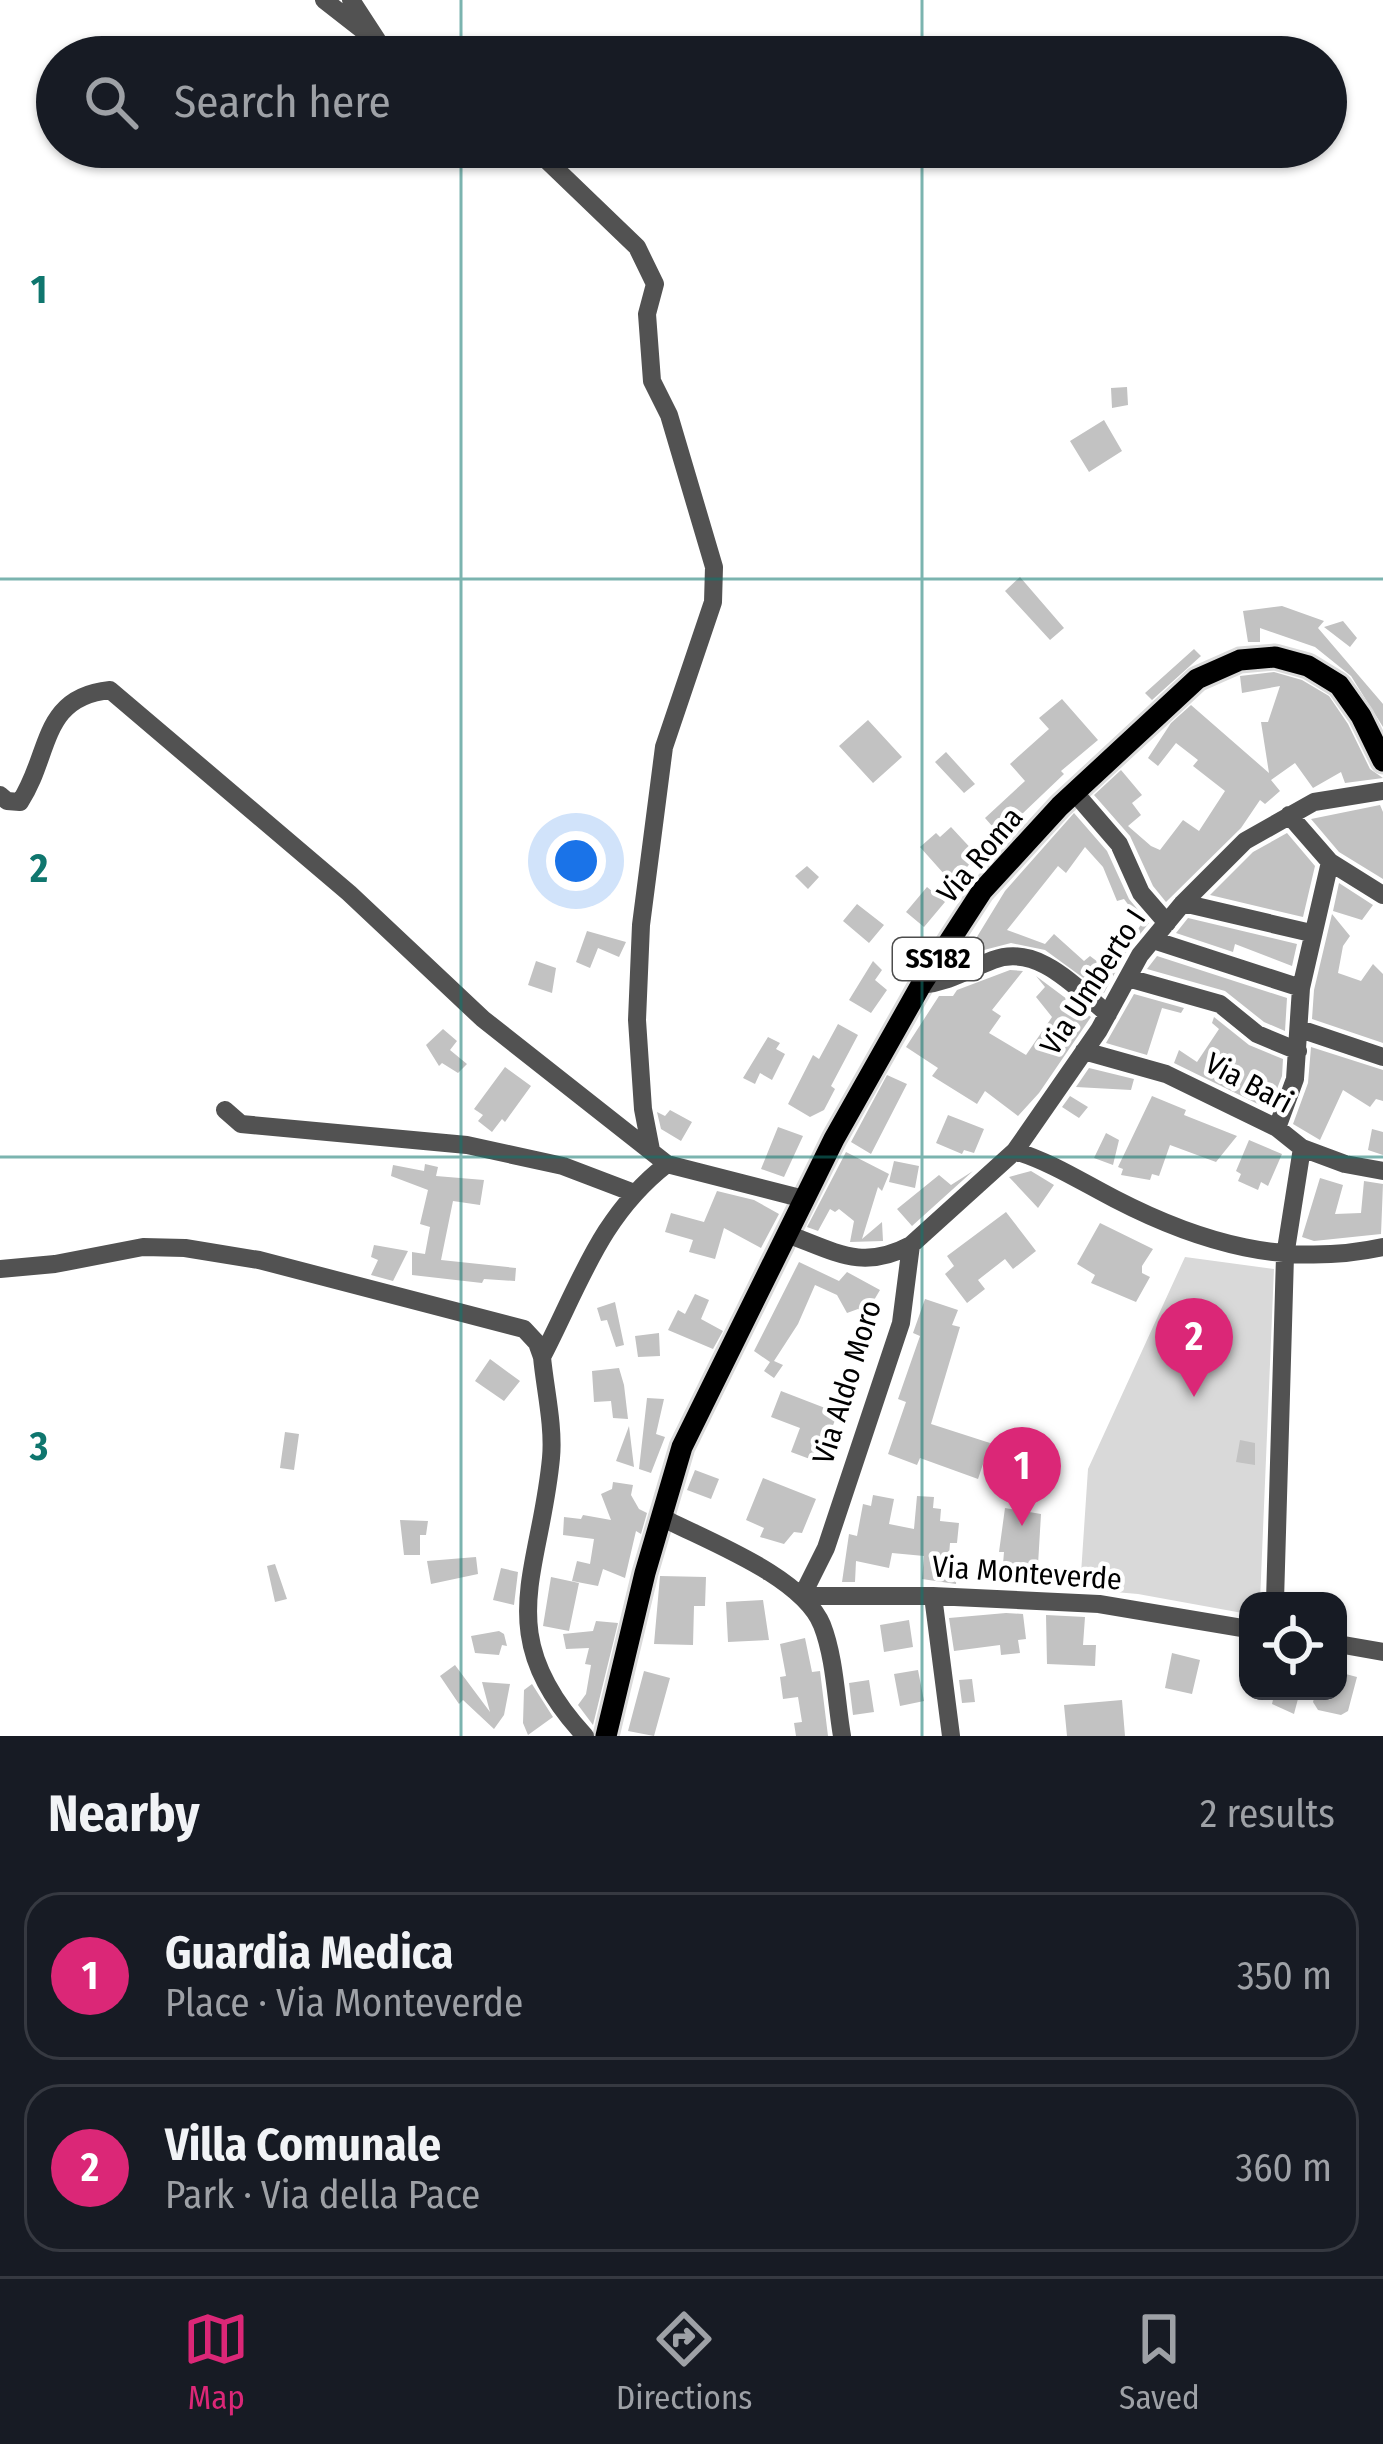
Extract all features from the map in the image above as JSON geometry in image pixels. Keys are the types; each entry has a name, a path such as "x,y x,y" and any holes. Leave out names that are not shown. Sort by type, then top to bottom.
{"main road":[{"name":"Via Roma","path":"661,1517 682,1448 804,1199 921,985 982,891 1075,793 1197,679 1240,660 1274,657 1308,666 1340,686 1383,761"},
{"name":"SS182","path":"606,1736 661,1517"}],"street":[{"path":"324,0 369,36"},
{"path":"351,0 374,36"},
{"path":"555,168 637,247 655,284 647,330 652,381 669,415 714,568 713,602 664,747 641,926 637,1020 651,1150"},
{"path":"0,795 20,802 32,784 50,726 68,703 110,690 349,892 483,1019 668,1164 804,1199"},
{"name":"Via Umberto I","path":"1015,1151 1154,940 1183,903 1245,841 1314,802 1383,791"},
{"path":"1075,793 1119,844 1142,893 1167,923"},
{"path":"1289,814 1330,862 1383,895"},
{"path":"1277,1128 1295,1079 1301,988 1330,862"},
{"path":"1183,903 1311,933"},
{"path":"1154,940 1301,988"},
{"path":"921,985 955,980 1005,957 1043,961 1108,1013"},
{"path":"1128,978 1220,1004 1257,1034 1298,1051"},
{"path":"1300,1029 1383,1058"},
{"name":"Via Bari","path":"1084,1051 1166,1074 1277,1128 1302,1148 1345,1164 1383,1171"},
{"path":"225,1110 241,1124 467,1145 563,1166 634,1192"},
{"path":"1275,1592 1285,1256 1302,1148"},
{"path":"787,1234 856,1260 886,1258 911,1245 1015,1151 1204,1240 1285,1256 1383,1247"},
{"path":"542,1357 597,1242 634,1192 668,1164"},
{"name":"Via Aldo Moro","path":"802,1596 826,1548 901,1323 911,1245"},
{"path":"0,1269 142,1247 185,1248 241,1257 524,1329 542,1357 552,1454 526,1629 530,1651 584,1736"},
{"path":"661,1517 802,1596 824,1630 842,1736"},
{"name":"Via Monteverde","path":"802,1596 1100,1604 1239,1627"},
{"path":"933,1596 951,1736"},
{"path":"1347,1646 1383,1652"}],"shaded area":[{"path":"1185,1257 1274,1269 1260,1592 1239,1592 1239,1612 1080,1589 1088,1469"}],"building":[{"path":"1127,387 1128,405 1112,408 1111,388"},
{"path":"1104,420 1122,451 1089,472 1070,441"},
{"path":"1020,577 1064,628 1050,640 1005,591"},
{"path":"1282,606 1324,621 1318,628 1383,704 1383,727 1351,676 1315,647 1260,628 1260,642 1248,642 1243,611"},
{"path":"1343,621 1357,638 1350,647 1324,627"},
{"path":"1194,649 1201,656 1152,700 1145,693"},
{"path":"1274,672 1302,680 1329,696 1370,769 1383,778 1345,783 1341,772 1313,788 1295,763 1271,780 1280,791 1265,804 1260,800 1241,828 1166,902 1153,886 1130,836 1094,795 1121,770 1142,795 1132,803 1141,815 1128,826 1151,846 1160,850 1183,820 1199,831 1225,791 1193,766 1198,760 1176,743 1158,766 1148,758 1171,723 1191,705 1269,773 1261,722 1268,722 1280,686 1242,693 1240,676"},
{"path":"1062,699 1098,740 1000,835 985,818 1025,781 1010,764 1049,729 1039,718"},
{"path":"868,720 902,757 873,783 839,746"},
{"path":"946,752 975,784 964,793 935,762"},
{"path":"1380,805 1383,879 1339,852 1311,819"},
{"path":"1074,813 1107,851 1129,899 1149,923 1128,949 1104,993 1045,950 1011,943 980,951 972,945 1005,891","holes":["1085,847 1103,867 1117,901 1124,899 1142,923 1124,951 1117,947 1102,965 1090,956 1084,961 1054,934 1045,944 1007,930 1058,866 1066,873"]},
{"path":"951,827 977,855 953,884 920,847"},
{"path":"1287,833 1315,866 1303,917 1210,895 1253,852"},
{"path":"807,866 819,877 808,889 795,876"},
{"path":"1339,883 1373,905 1362,920 1333,911"},
{"path":"927,887 945,902 924,927 906,912"},
{"path":"857,904 884,925 869,943 843,921"},
{"path":"1332,914 1350,936 1338,973 1361,981 1373,964 1383,974 1383,1043 1312,1019"},
{"path":"1188,918 1297,944 1292,966 1235,944 1233,952 1176,933"},
{"path":"587,931 626,942 619,957 598,948 590,968 576,962"},
{"path":"1157,956 1287,998 1285,1031 1264,1022 1225,991 1147,969"},
{"path":"536,961 556,968 552,993 528,985"},
{"path":"873,961 882,970 875,980 887,990 871,1013 849,1000"},
{"path":"1010,970 1023,971 992,1010 1001,1016 989,1033 1026,1055 1052,1017 1036,997 1045,987 1036,976 1091,1017 1018,1116 985,1091 977,1104 932,1076 938,1068 906,1047 939,996 953,996 957,990"},
{"path":"1134,994 1184,1008 1181,1013 1162,1008 1147,1055 1106,1043"},
{"path":"1214,1017 1249,1045 1283,1059 1282,1076 1269,1109 1264,1107 1266,1101 1262,1106 1174,1063 1179,1050 1197,1062 1219,1029 1212,1023"},
{"path":"838,1024 858,1035 824,1110 810,1117 788,1104 813,1055 819,1059"},
{"path":"443,1029 457,1041 450,1050 467,1064 458,1073 442,1063 439,1066 426,1045"},
{"path":"768,1037 780,1043 776,1049 785,1054 772,1080 760,1073 755,1084 743,1078"},
{"path":"1311,1047 1383,1070 1383,1101 1376,1099 1370,1107 1343,1090 1320,1140 1293,1124 1308,1083"},
{"path":"505,1067 531,1086 492,1132 478,1121 483,1115 474,1109"},
{"path":"1089,1068 1134,1079 1131,1090 1076,1087"},
{"path":"887,1075 907,1084 871,1154 851,1142"},
{"path":"1070,1096 1088,1107 1079,1118 1062,1107"},
{"path":"1152,1096 1237,1136 1216,1162 1170,1145 1159,1176 1152,1174 1150,1180 1121,1175 1123,1169 1118,1167"},
{"path":"670,1110 692,1122 681,1141 661,1129 657,1112 665,1116"},
{"path":"948,1115 984,1129 974,1153 964,1150 962,1154 936,1143"},
{"path":"778,1127 803,1136 784,1177 761,1169"},
{"path":"1372,1129 1383,1132 1383,1155 1368,1150"},
{"path":"1106,1133 1119,1140 1113,1165 1094,1158"},
{"path":"1249,1140 1282,1154 1268,1186 1261,1182 1258,1190 1238,1181 1241,1174 1236,1171"},
{"path":"846,1152 889,1174 882,1191 878,1187 862,1239 882,1222 883,1241 850,1242 854,1221 839,1209 830,1209 818,1231 807,1227"},
{"path":"894,1161 919,1166 915,1188 889,1182"},
{"path":"425,1164 438,1167 436,1176 484,1180 480,1205 453,1201 441,1260 516,1268 515,1281 484,1279 482,1283 412,1275 412,1252 425,1254 430,1227 420,1224 428,1190 391,1176 393,1165 424,1171"},
{"path":"973,1171 912,1226 897,1209 939,1175 951,1185"},
{"path":"1031,1171 1054,1185 1038,1208 1009,1177"},
{"path":"1320,1178 1343,1185 1335,1214 1361,1213 1364,1181 1383,1184 1381,1234 1314,1241 1302,1237"},
{"path":"717,1191 754,1200 779,1214 761,1248 724,1228 715,1259 689,1252 693,1240 665,1232 671,1213 704,1222"},
{"path":"1006,1212 1036,1251 1013,1269 1005,1259 978,1280 985,1289 967,1303 945,1274 954,1266 947,1256"},
{"path":"1100,1223 1153,1249 1142,1266 1142,1273 1150,1277 1136,1302 1091,1283 1095,1275 1077,1264"},
{"path":"374,1245 408,1251 393,1281 371,1275 378,1260 371,1257"},
{"path":"799,1262 839,1281 847,1272 880,1290 867,1312 847,1313 837,1295 815,1285 774,1361 783,1365 774,1378 764,1371 770,1362 754,1351"},
{"path":"695,1294 709,1300 701,1319 723,1331 713,1349 668,1330 678,1310 685,1314"},
{"path":"925,1299 958,1310 952,1325 960,1327 931,1424 990,1443 978,1479 920,1458 917,1465 888,1454 906,1402 898,1399 920,1336 913,1333"},
{"path":"615,1302 624,1345 616,1347 607,1320 601,1321 597,1308"},
{"path":"659,1333 660,1356 638,1357 635,1336"},
{"path":"490,1359 520,1381 504,1401 475,1381"},
{"path":"619,1368 628,1419 613,1418 611,1401 594,1402 592,1371"},
{"path":"781,1391 838,1413 818,1462 791,1452 800,1428 771,1417"},
{"path":"647,1398 664,1399 656,1434 665,1437 651,1473 639,1469"},
{"path":"629,1426 634,1467 616,1461"},
{"path":"285,1432 299,1434 294,1470 280,1468"},
{"path":"1240,1440 1255,1443 1255,1465 1236,1462"},
{"path":"695,1470 719,1479 711,1499 687,1490"},
{"path":"763,1478 816,1499 802,1533 794,1532 784,1544 760,1537 764,1528 746,1520"},
{"path":"613,1482 633,1485 631,1495 647,1513 641,1534 636,1531 625,1578 603,1569 598,1586 572,1581 577,1561 590,1564 594,1539 563,1535 564,1517 611,1520 601,1494 612,1489"},
{"path":"873,1495 894,1499 889,1524 914,1529 917,1496 934,1497 933,1508 941,1509 940,1521 959,1523 957,1543 950,1543 948,1568 957,1569 956,1584 922,1579 924,1556 892,1553 889,1568 856,1561 855,1582 842,1582 849,1534 857,1536 863,1504 871,1506"},
{"path":"1005,1508 1041,1514 1038,1565 1003,1564 1004,1552 999,1552"},
{"path":"400,1520 428,1521 426,1535 420,1535 420,1555 404,1555"},
{"path":"476,1557 478,1574 431,1584 427,1561"},
{"path":"275,1564 287,1599 275,1602 267,1566"},
{"path":"501,1568 518,1572 514,1605 493,1600"},
{"path":"660,1576 706,1577 705,1606 694,1606 693,1645 654,1644"},
{"path":"551,1577 579,1583 569,1631 543,1626"},
{"path":"763,1600 769,1640 728,1642 726,1602"},
{"path":"1023,1614 1026,1639 1018,1640 1020,1653 1001,1655 1000,1645 954,1651 949,1618"},
{"path":"1046,1615 1085,1617 1083,1645 1096,1645 1095,1666 1047,1664"},
{"path":"909,1620 913,1647 884,1652 880,1625"},
{"path":"596,1621 618,1623 593,1725 578,1705 586,1694 589,1648 566,1649 563,1634 593,1631"},
{"path":"499,1631 507,1646 502,1645 499,1655 475,1653 471,1636"},
{"path":"805,1638 812,1672 820,1671 828,1736 796,1736 794,1723 802,1722 798,1697 783,1699 780,1677 786,1676 780,1644"},
{"path":"1172,1653 1200,1660 1192,1694 1165,1688"},
{"path":"455,1665 490,1712 482,1682 510,1684 504,1715 494,1729 463,1700 459,1704 440,1676"},
{"path":"918,1670 924,1701 900,1706 894,1674"},
{"path":"644,1671 670,1678 654,1736 628,1731"},
{"path":"1347,1674 1357,1677 1348,1711 1341,1715 1318,1710 1313,1702 1347,1700"},
{"path":"972,1679 975,1702 962,1703 959,1680"},
{"path":"869,1680 874,1712 853,1715 849,1683"},
{"path":"532,1684 553,1717 528,1735 523,1723 524,1690"},
{"path":"1122,1700 1125,1736 1067,1736 1064,1705"},
{"path":"1273,1700 1298,1700 1294,1714 1272,1704"}],"place":[{"name":"Villa Comunale","path":"1194,1397"},
{"name":"Guardia Medica","path":"1022,1526"}]}
